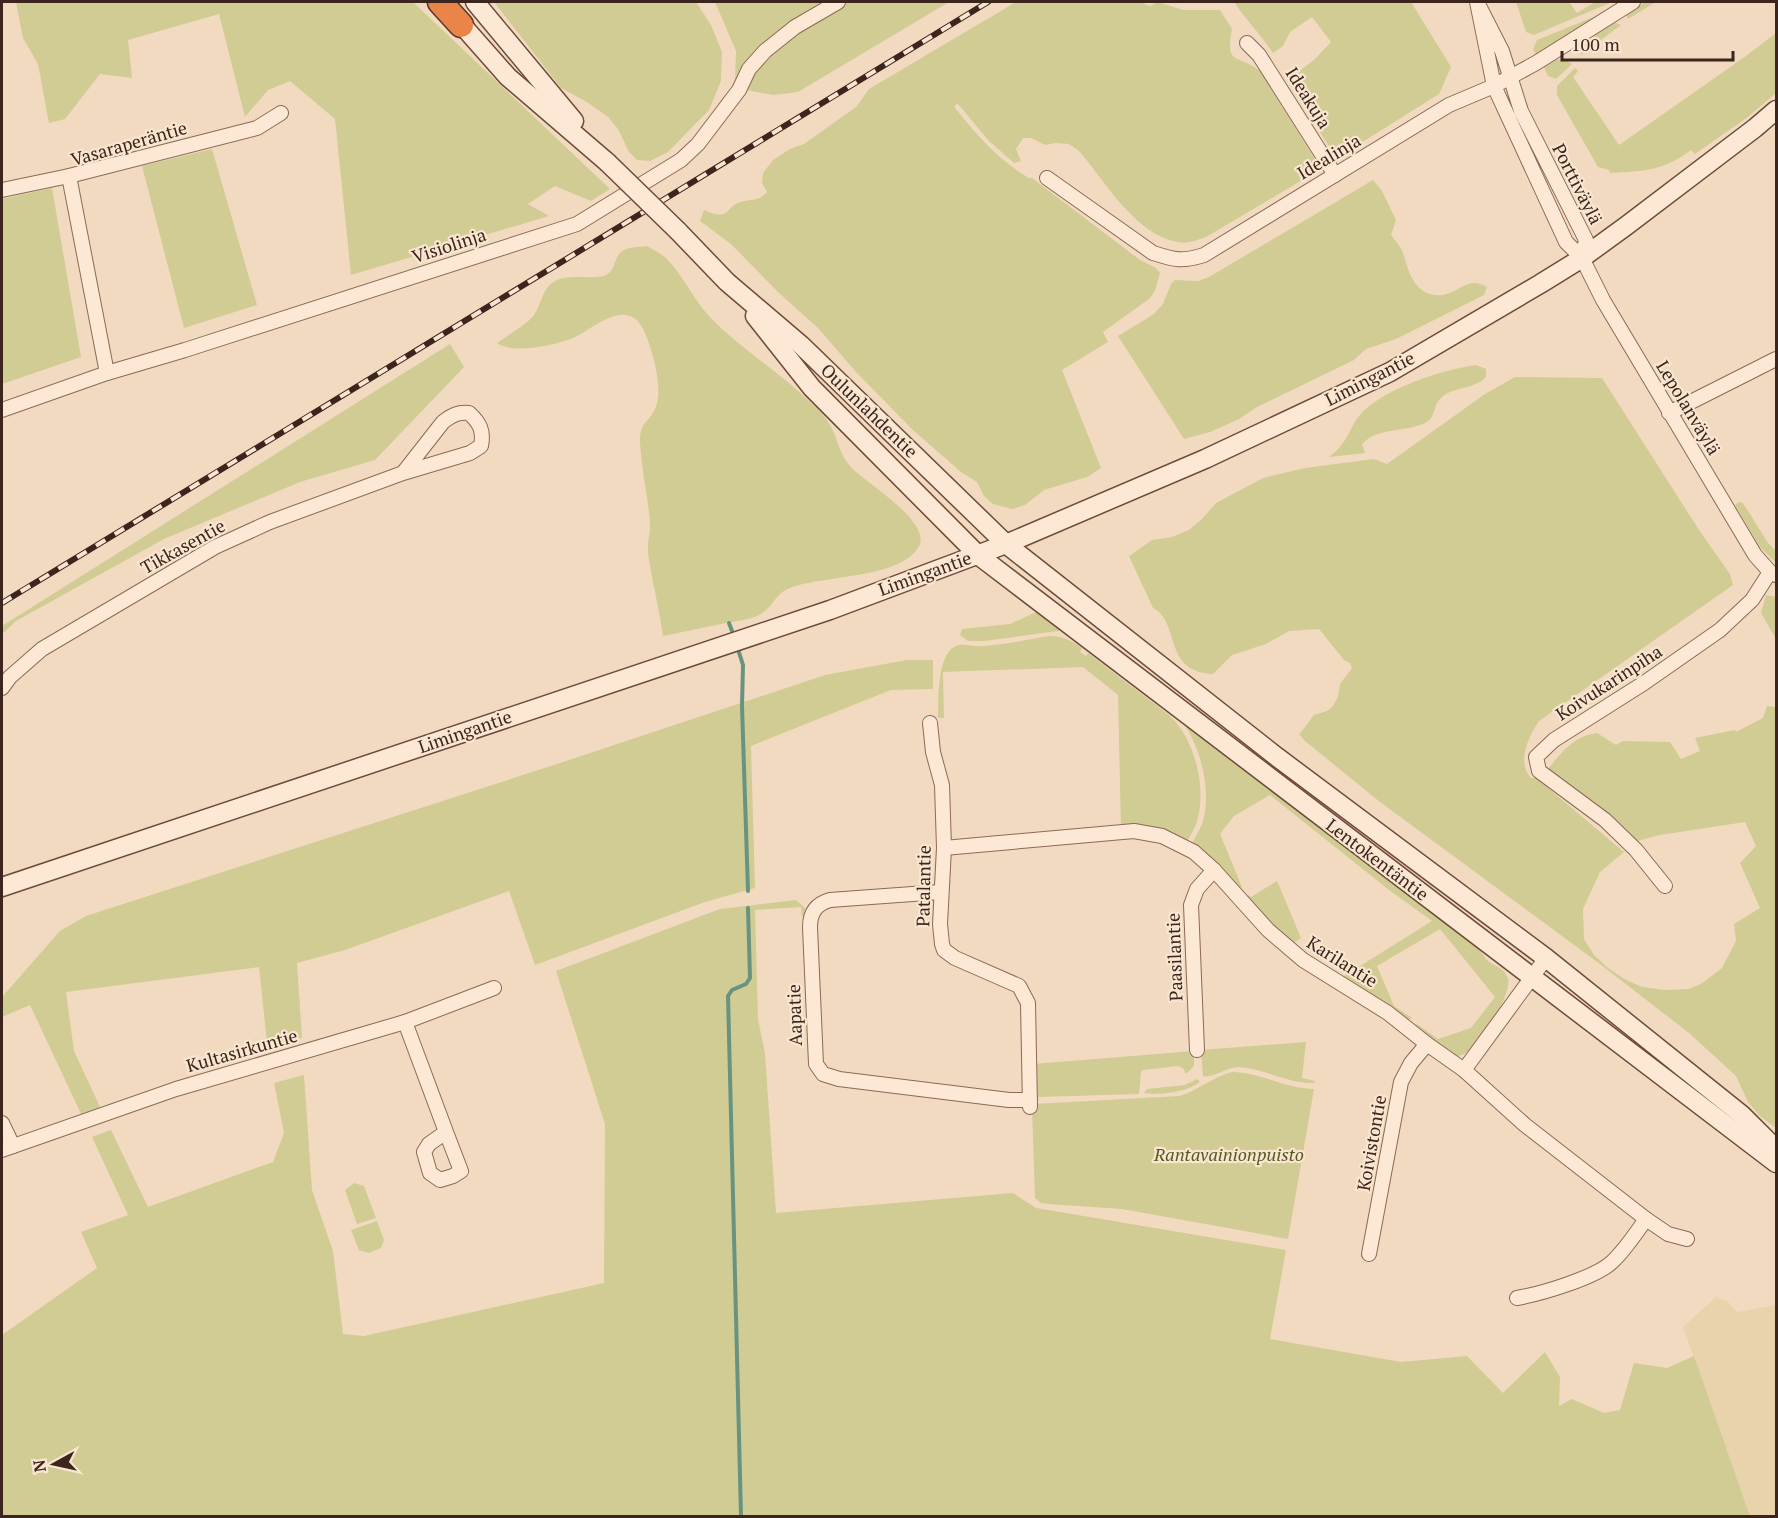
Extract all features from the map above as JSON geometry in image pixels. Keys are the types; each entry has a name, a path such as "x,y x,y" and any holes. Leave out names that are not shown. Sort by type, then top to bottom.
{"highway":[{"path":"441,2 462,25"}],"main road":[{"name":"Oulunlahdentie","path":"475,2 607,162"},
{"name":"Oulunlahdentie","path":"462,25 508,77 607,162 678,231 727,282 812,388 978,555"},
{"name":"Limingantie","path":"2,887 830,610 1006,544 1205,459 1390,372 1582,258 1776,110"},
{"name":"Oulunlahdentie","path":"727,282 801,345 1006,544"},
{"name":"Lentokentäntie","path":"1006,544 1277,757 1546,958 1742,1115 1776,1149"},
{"name":"Lentokentäntie","path":"978,555 1776,1163"}],"street":[{"name":"Visiolinja","path":"2,410 107,373 577,224 681,160 698,144 739,90 749,69 765,51 795,27 838,2"},
{"name":"Porttiväylä","path":"1477,2 1502,51 1521,111 1586,240 1582,258"},
{"name":"Porttiväylä","path":"1477,2 1494,86 1566,242 1582,258"},
{"name":"Idealinja","path":"1047,178 1153,252 1186,261 1204,255 1449,105 1494,86 1545,58 1633,2"},
{"name":"Ideakuja","path":"1247,43 1259,55 1335,175"},
{"name":"Vasaraperäntie","path":"107,373 69,176 257,128 281,113"},
{"path":"2,190 69,176"},
{"name":"Lepolanväylä","path":"1582,258 1603,300 1755,555 1773,573"},
{"path":"1669,412 1776,359"},
{"name":"Tikkasentie","path":"2,688 10,676 42,649 215,547 270,522 403,473 470,453 481,446 483,434 479,422 469,413 460,412 451,416 443,422 403,473"},
{"name":"Koivukarinpiha","path":"1665,886 1636,850 1605,820 1539,771 1536,756 1554,740 1644,683 1720,630 1752,600 1773,573"},
{"name":"Patalantie","path":"930,723 933,752 942,785 944,848 940,924 945,950 955,958 1019,986 1026,997 1030,1104"},
{"name":"Karilantie","path":"944,848 1134,831 1154,833 1178,843 1194,852 1214,870 1268,930 1303,960 1388,1013 1464,1070 1525,1125 1646,1219 1668,1234 1687,1239"},
{"name":"Paasilantie","path":"1197,1050 1191,905 1197,889 1214,870"},
{"name":"Aapatie","path":"940,892 830,900 820,903 816,908 810,920 810,927 816,1064 823,1074 839,1079 1030,1104"},
{"path":"1464,1070 1546,958"},
{"name":"Kultasirkuntie","path":"7,1148 176,1089 405,1022 494,988"},
{"path":"405,1022 446,1132"},
{"name":"Koivistontie","path":"1370,1254 1401,1082 1411,1064 1427,1044"},
{"path":"2,1123 7,1148"},
{"path":"1517,1298 1542,1294 1603,1269 1617,1257 1646,1219"}],"shaded area":[{"path":"1716,1297 1727,1301 1737,1312 1776,1305 1776,1516 1750,1516 1683,1327"}],"green space":[{"path":"16,2 413,2 610,189 591,201 555,186 528,204 549,216 351,275 335,119 290,81 268,90 245,117 219,14 128,40 132,78 100,74 65,119 49,123 38,64 23,38"},
{"path":"494,2 696,2 711,25 722,52 721,81 709,110 668,152 650,161 637,160 629,152 618,129 608,117 561,88"},
{"path":"715,2 949,2 798,92 773,95 740,89 735,82 736,51"},
{"path":"1016,2 1144,2 1150,6 1158,2 1183,10 1220,10 1232,29 1230,49 1232,54 1235,58 1260,71 1314,158 1316,165 1311,175 1206,237 1189,242 1178,242 1148,229 1135,218 1122,206 1079,151 1069,144 1045,145 1031,138 1023,138 1016,149 1021,161 1014,163 989,141 958,104 955,105 955,108 980,137 1007,163 1032,178 1160,273 1155,291 1149,299 1103,332 1108,342 1062,370 1101,468 1087,477 1044,490 1025,505 1012,509 993,504 984,496 977,482 961,472 914,431 856,372 818,328 779,293 731,244 700,221 704,210 719,215 724,214 735,204 760,198 767,192 762,183 763,173 773,160 790,149 804,144 856,107 869,89"},
{"path":"1234,2 1411,2 1451,67 1439,94 1345,153 1328,145 1288,80 1315,59 1331,42 1312,17 1290,32 1283,46 1273,53"},
{"path":"1516,2 1569,2 1577,13 1595,2 1612,2 1534,35 1526,32"},
{"path":"1645,2 1656,2 1628,19 1626,15"},
{"path":"1606,12 1537,56 1533,49 1537,40"},
{"path":"1614,22 1621,25 1581,55 1577,46"},
{"path":"1776,33 1776,93 1748,117 1695,154 1691,150 1653,169 1610,173 1609,170 1598,167 1557,95 1557,86 1575,68 1578,71 1573,77 1619,145"},
{"path":"1557,59 1572,64 1556,79 1548,76 1544,67"},
{"path":"212,149 257,305 184,328 142,166"},
{"path":"1373,180 1382,191 1396,220 1391,235 1402,250 1410,274 1417,285 1427,293 1445,295 1465,285 1479,283 1487,287 1484,295 1396,339 1366,349 1354,360 1257,407 1239,419 1210,432 1184,439 1118,336 1154,314 1163,304 1175,280 1198,281 1209,277"},
{"path":"52,188 81,357 2,384 2,199"},
{"path":"647,246 664,256 703,309 721,328 801,393 821,413 831,427 843,456 850,466 908,516 917,527 921,538 918,548 908,558 894,566 877,571 790,588 780,594 763,613 753,617 663,636 648,557 650,523 640,441 643,426 655,409 658,392 654,360 645,333 638,322 630,316 621,315 611,317 573,338 546,346 524,349 504,347 497,343 534,315 552,283 565,278 606,275 612,270 621,252 629,248"},
{"path":"450,344 464,367 375,460 300,482 164,539 16,621 2,634 2,626"},
{"path":"1476,365 1486,369 1486,377 1476,384 1446,394 1438,401 1432,417 1427,422 1369,438 1362,444 1365,453 1329,457 1344,441 1359,416 1382,397 1430,376"},
{"path":"1515,377 1602,378 1699,530 1730,574 1733,585 1539,721 1528,741 1524,757 1527,772 1531,778 1536,778 1624,852 1600,872 1583,909 1584,939 1594,955 1626,980 1642,987 1665,990 1688,989 1701,984 1722,968 1736,941 1734,924 1760,908 1740,863 1756,846 1745,822 1660,835 1637,841 1548,769 1575,741 1597,733 1616,745 1623,741 1670,742 1681,759 1700,751 1695,738 1735,730 1736,732 1763,718 1767,706 1776,707 1776,1128 1760,1116 1748,1102 1736,1076 1689,1033 1600,964 1380,802 1305,741 1299,734 1314,715 1327,711 1333,706 1338,697 1340,684 1352,668 1319,629 1289,631 1266,644 1232,655 1213,674 1197,671 1186,665 1179,656 1167,624 1162,615 1153,608 1129,556 1152,540 1172,537 1189,530 1216,503 1263,478 1305,468 1374,459 1387,464 1485,394"},
{"path":"1739,502 1743,503 1768,543 1776,551 1776,563 1760,547 1735,505"},
{"path":"1766,595 1776,597 1776,639 1761,613"},
{"path":"1043,609 1062,625 1058,631 984,641 968,641 960,635 962,629 1010,624"},
{"path":"1048,636 1062,638 1078,645 1082,648 1080,652 1086,656 1088,653 1169,715 1178,725 1192,750 1199,779 1200,808 1196,824 1187,842 1121,828 1118,695 1083,667 943,672 944,718 938,718 940,677 946,656 952,649 959,645 991,645"},
{"path":"907,660 933,660 933,689 891,690 751,746 755,888 705,902 535,965 509,891 345,950 297,963 302,1038 267,1043 259,967 66,992 74,1051 101,1109 82,1116 30,1005 2,1017 2,997 60,931 86,916 825,675"},
{"path":"1178,716 1454,924 1488,961 1506,974 1508,987 1498,1011 1482,1037 1465,1054 1452,1055 1441,1049 1415,1027 1417,1024 1438,1039 1471,1028 1495,997 1440,929 1377,966 1394,1006 1412,1018 1406,1021 1338,975 1344,976 1432,921 1389,890 1270,795 1234,816 1220,834 1242,887 1239,889 1191,845 1202,824 1205,811 1205,782 1193,739"},
{"path":"1277,881 1301,938 1292,944 1244,898 1248,895 1251,897"},
{"path":"796,900 807,910 805,916 802,916 801,907 755,910 758,1019 765,1054 776,1213 1013,1193 1036,1208 1286,1250 1270,1339 1401,1362 1467,1356 1503,1393 1545,1352 1560,1377 1559,1406 1572,1399 1604,1413 1620,1410 1634,1363 1667,1368 1694,1356 1750,1516 2,1516 2,1335 97,1268 81,1232 128,1215 92,1137 111,1130 148,1207 273,1162 284,1133 274,1083 304,1075 312,1190 333,1251 343,1334 364,1336 604,1283 605,1124 556,971 720,909"},
{"path":"1306,1042 1302,1078 1315,1081 1315,1083 1305,1083 1239,1067 1211,1076 1203,1076 1201,1050"},
{"path":"1194,1051 1194,1066 1187,1073 1178,1066 1143,1070 1139,1094 1039,1097 1034,1094 1033,1064"},
{"name":"Rantavainionpuisto","path":"1232,1072 1314,1089 1288,1239 1122,1209 1041,1203 1035,1198 1032,1108 1034,1104 1180,1096"},
{"path":"1197,1079 1200,1082 1180,1091 1144,1093 1147,1089 1185,1085"},
{"path":"354,1183 364,1186 376,1218 357,1224 345,1190"},
{"path":"377,1221 384,1240 381,1248 369,1253 359,1250 351,1230"}],"waterway":[{"path":"729,623 734,636"},
{"path":"737,646 743,665 742,706 748,891"},
{"path":"741,1516 728,996 732,990 746,984 750,978 748,908"}],"railway":[{"path":"2,603 988,2"}]}
